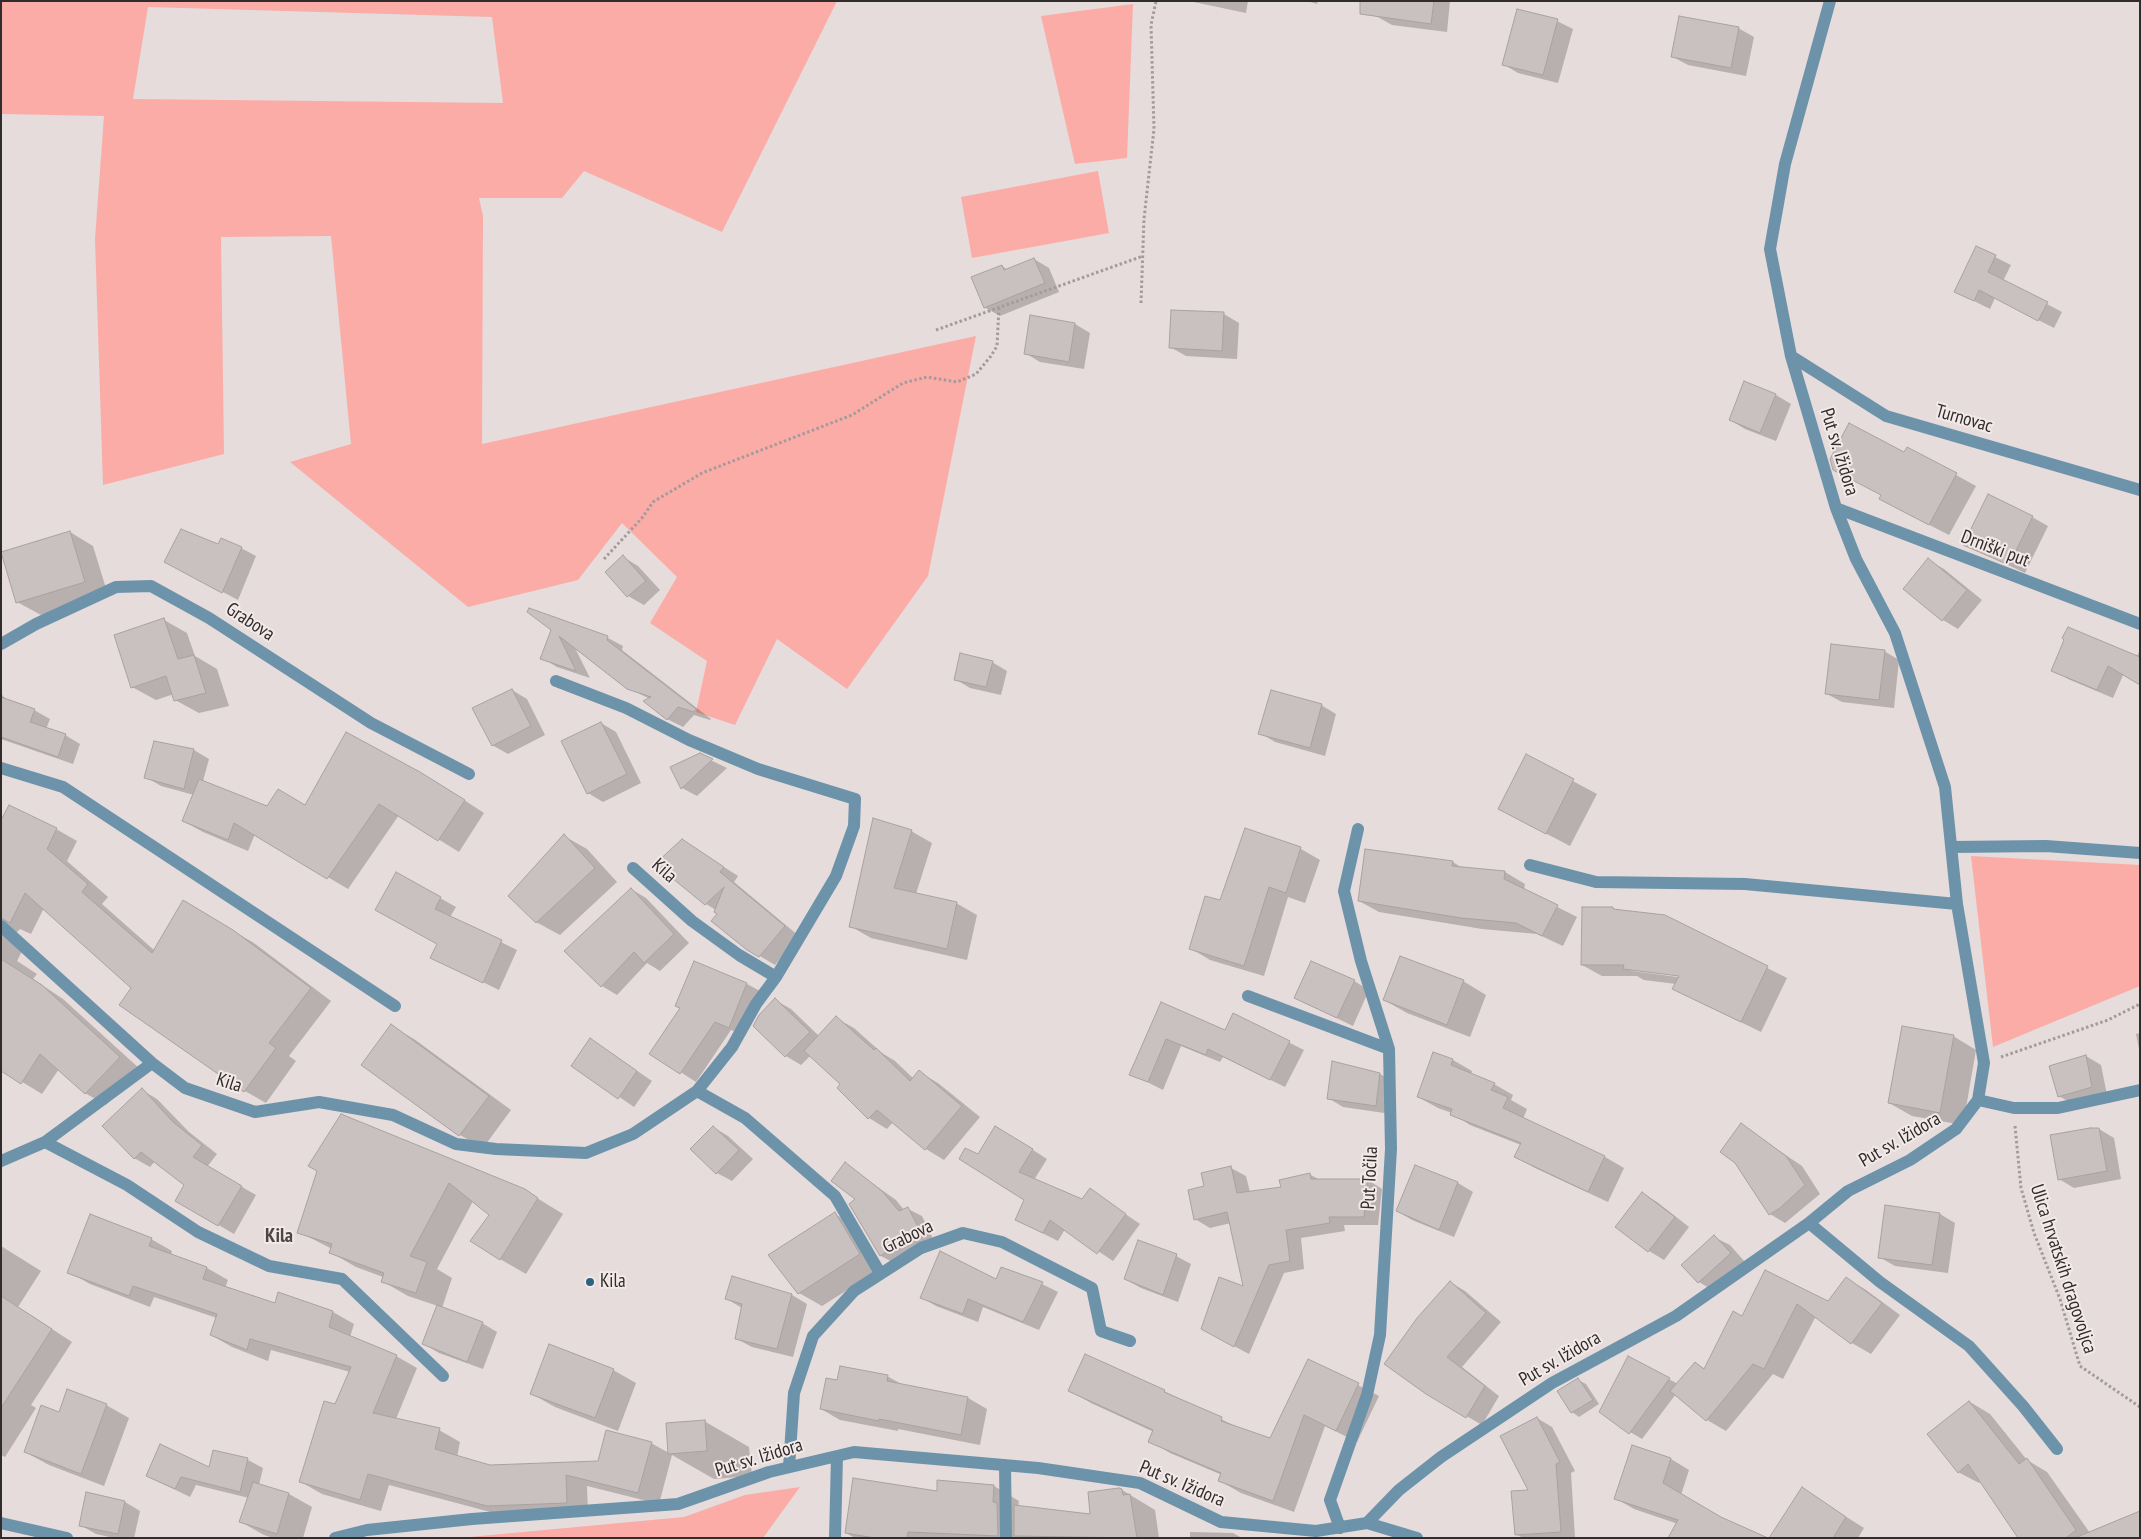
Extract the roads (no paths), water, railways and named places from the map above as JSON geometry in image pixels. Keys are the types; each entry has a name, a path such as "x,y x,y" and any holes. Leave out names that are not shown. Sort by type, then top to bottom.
{"street":[{"name":"Put sv. Ižidora","path":"335,1538 367,1530 472,1519 678,1504 789,1467 854,1452 1038,1468 1140,1483 1221,1522 1289,1533 1367,1524 1399,1490 1441,1457 1552,1383 1676,1316 1809,1223 1848,1191 1910,1160 1956,1129 1978,1100 1984,1062 1957,904 1945,787 1895,633 1856,560 1836,508 1791,356 1770,249 1785,164 1830,1"},
{"name":"Turnovac","path":"1791,356 1886,416 2140,490"},
{"name":"Drniški put","path":"1836,508 2140,624"},
{"name":"Grabova","path":"1,644 36,624 116,587 151,586 209,618 371,723 469,774"},
{"path":"556,681 626,708 689,740 758,769 855,799 854,826 836,876 776,977"},
{"path":"1,768 63,787 395,1006"},
{"name":"Put Točila","path":"1340,1528 1330,1500 1368,1395 1380,1335 1391,1149 1389,1049 1361,961 1344,891 1358,829"},
{"path":"1951,846 2046,846 2140,853"},
{"path":"1530,866 1596,882 1745,884 1957,904"},
{"name":"Kila","path":"1,926 152,1063 185,1088 255,1112 319,1102 393,1115 456,1144 496,1149 586,1153 633,1134 697,1091 732,1047 756,1004 776,977 692,921 633,868"},
{"path":"1248,996 1389,1049"},
{"path":"1,1161 45,1142 152,1063"},
{"path":"1978,1100 2014,1108 2058,1108 2140,1090"},
{"path":"697,1091 746,1118 835,1196 880,1273"},
{"path":"45,1142 127,1185 198,1232 268,1266 342,1279 443,1376"},
{"path":"1809,1223 1880,1282 1969,1346 2023,1406 2057,1450"},
{"name":"Grabova","path":"789,1467 794,1393 813,1336 854,1291 920,1248 962,1233 1002,1242 1092,1288 1101,1331 1130,1341"},
{"path":"835,1538 837,1456"},
{"path":"1005,1465 1006,1538"},
{"path":"1,1523 67,1538"},
{"path":"1367,1524 1417,1538"}],"place":[{"name":"Kila","path":"590,1282"}],"district":[{"name":"Kila","path":"279,1236"}]}
